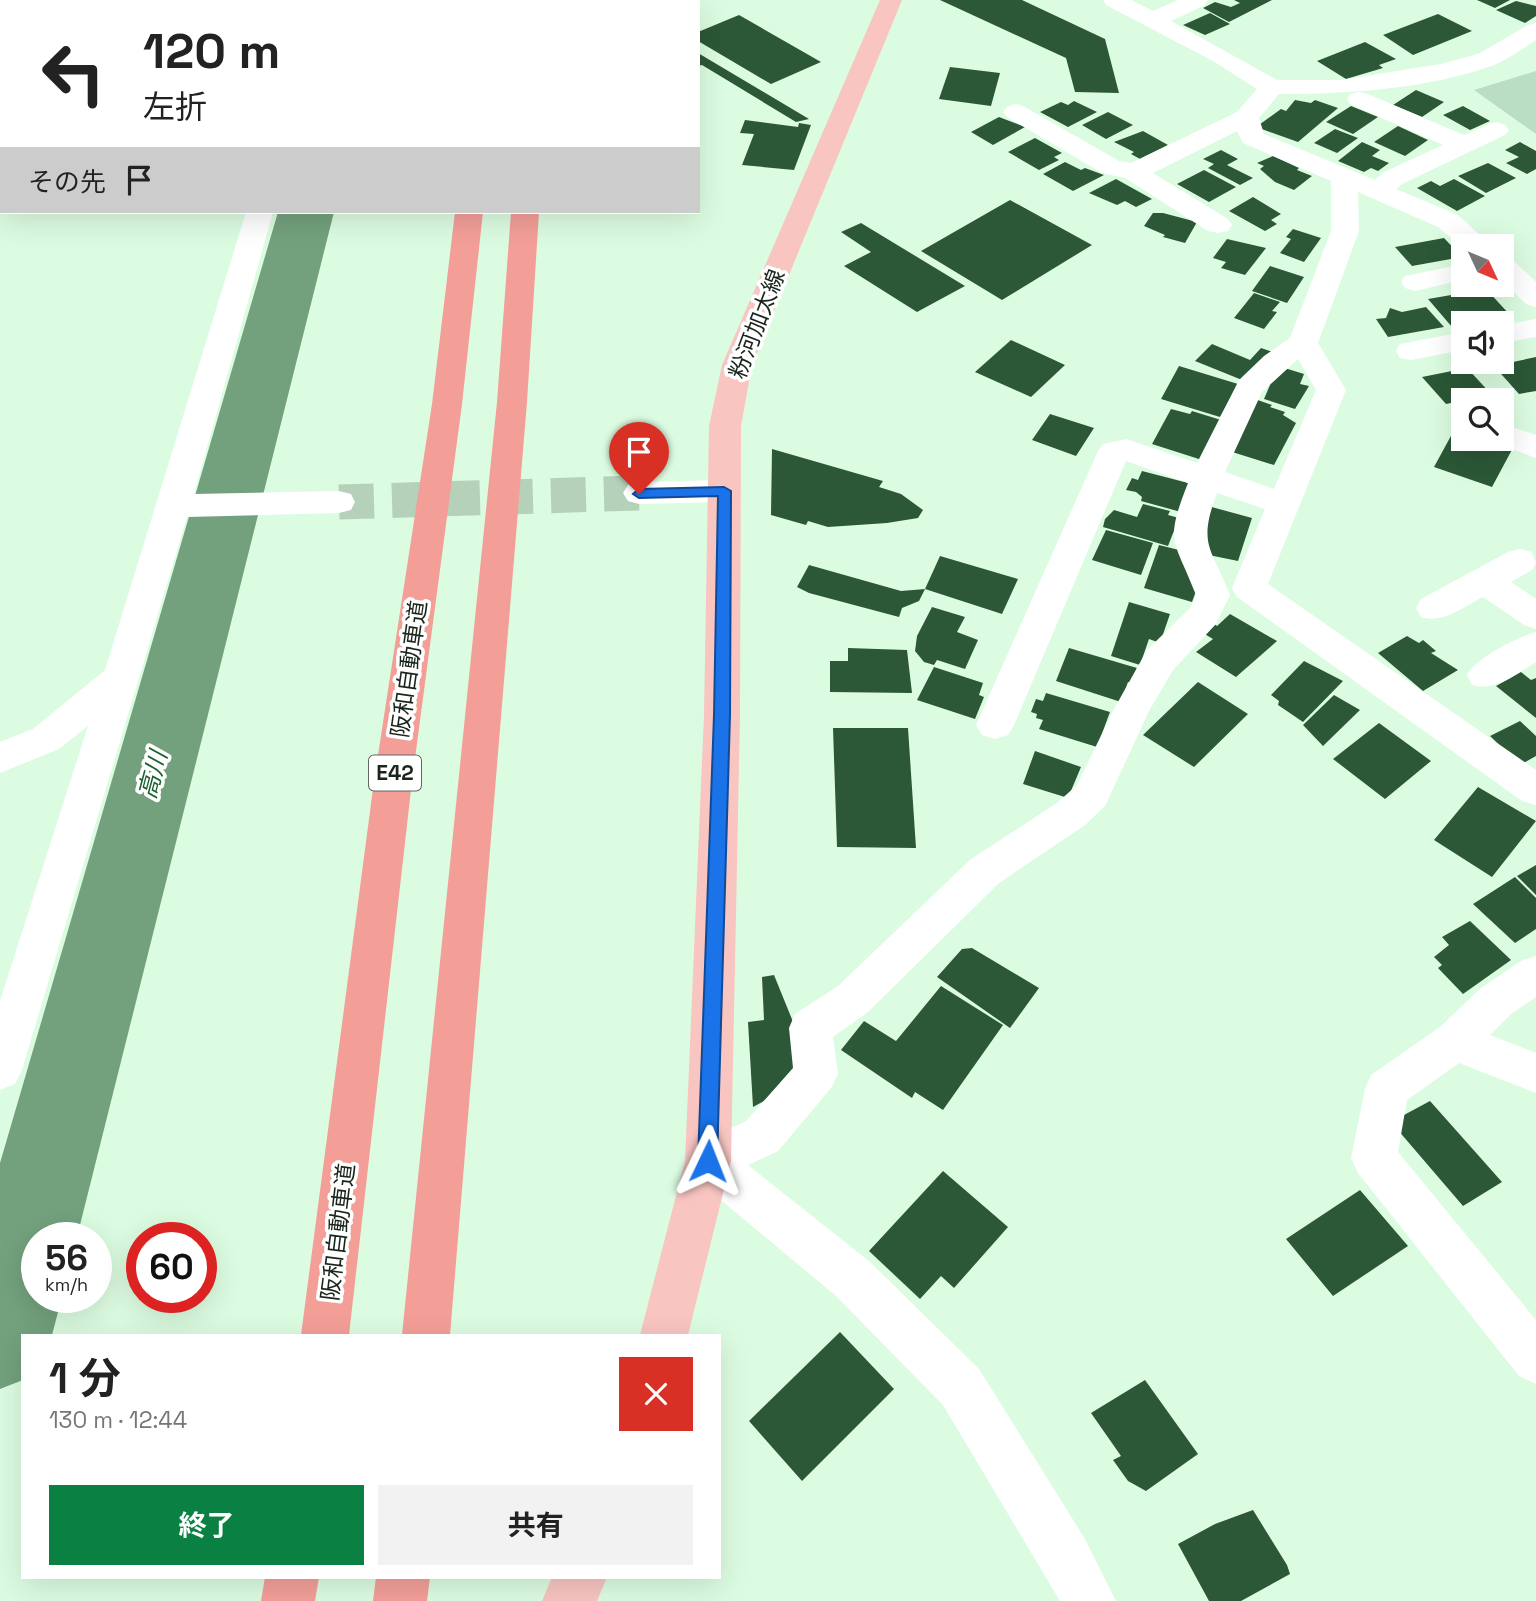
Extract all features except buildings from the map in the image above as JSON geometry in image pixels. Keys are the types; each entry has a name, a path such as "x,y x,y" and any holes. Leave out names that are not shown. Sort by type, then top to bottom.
{"highway":[{"name":"阪和自動車道","path":"325,1334 393,781 447,404 468,214"},
{"path":"426,1334 511,416 525,214"},
{"path":"288,1601 292,1579"},
{"path":"400,1601 403,1579"}],"main road":[{"name":"粉河加太線","path":"664,1334 708,1161 722,729 725,426 737,365 891,0"},
{"path":"569,1601 579,1579"}],"street":[{"path":"1114,0 1272,87 1340,87 1442,71 1487,59 1534,33"},
{"path":"1153,20 1197,0"},
{"path":"1134,172 1246,117 1272,87"},
{"path":"1359,99 1464,145"},
{"path":"1016,112 1111,167 1134,172 1218,225"},
{"path":"1246,117 1252,138 1448,221 1464,234"},
{"path":"1377,192 1393,178 1496,130"},
{"path":"1089,1601 1066,1558 961,1387 853,1279 708,1161 762,1136 816,1074 810,1028 853,999 985,871 1071,814 1091,795 1132,709 1160,660 1204,615 1213,595 1197,559 1189,529 1208,476 1250,387 1288,351 1303,343 1345,231 1344,178"},
{"path":"0,1070 13,992 122,676 185,506 258,214"},
{"path":"1415,282 1451,274"},
{"path":"1514,277 1536,298"},
{"path":"1514,332 1536,328"},
{"path":"1303,343 1331,390 1249,588 1536,790"},
{"path":"1411,351 1451,343"},
{"path":"1514,438 1536,447"},
{"path":"995,725 1114,452 1126,450 1284,504"},
{"path":"639,494 724,491"},
{"path":"185,506 339,502"},
{"path":"1433,608 1520,561"},
{"path":"1485,581 1536,616"},
{"path":"1485,675 1536,645"},
{"path":"0,758 46,739 122,676"},
{"path":"1536,974 1496,1002 1455,1041 1387,1089 1374,1158 1536,1359"},
{"path":"1455,1041 1536,1073"},
{"path":"592,1601 594,1579"}],"green space":[{"path":"1536,71 1536,134 1474,90"}],"waterway":[{"name":"高川","path":"0,1338 305,214"}],"tunnel":[{"path":"339,502 639,493"}],"route":[{"path":"639,494 724,491 722,715 708,1161"}]}
